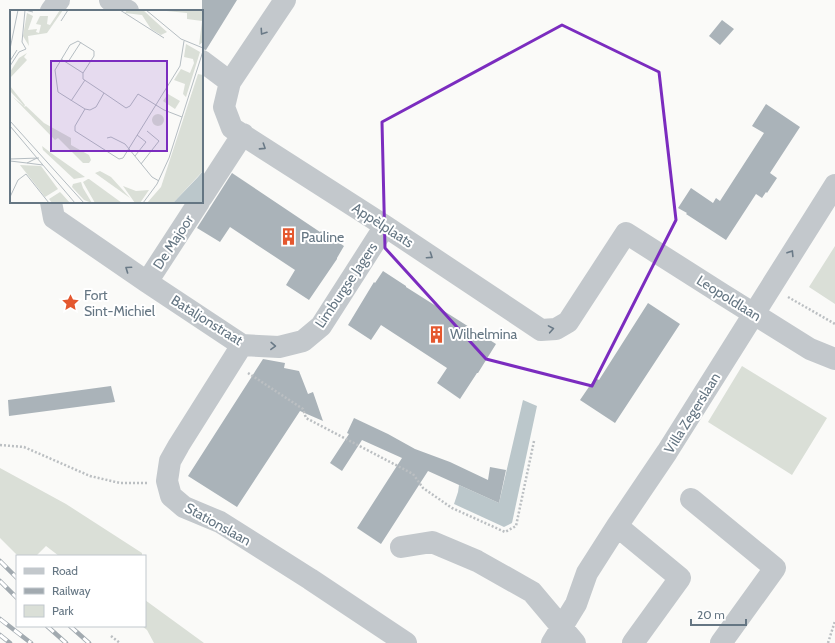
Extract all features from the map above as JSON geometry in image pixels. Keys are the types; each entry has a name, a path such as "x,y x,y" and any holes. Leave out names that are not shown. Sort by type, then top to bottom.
{"street":[{"path":"52,10 59,0"},
{"name":"Appèlplaats","path":"285,0 230,82 224,106 232,128 385,226 541,330 556,329 568,322 626,233"},
{"path":"203,61 230,82"},
{"path":"203,195 243,134"},
{"name":"Villa Zegerslaan","path":"563,638 587,573 667,452 835,185"},
{"name":"Bataljonstraat","path":"51,203 54,218 146,282 236,353 279,347 303,341"},
{"name":"De Majoor","path":"146,282 198,203"},
{"name":"Limburgse Jagers","path":"303,341 322,326 385,226"},
{"name":"Leopoldlaan","path":"626,233 810,349 835,359"},
{"path":"167,481 170,461 236,353"},
{"name":"Stationslaan","path":"167,481 171,496 184,507 220,522 310,579 406,643"},
{"path":"691,499 775,568 721,643"},
{"path":"617,526 680,578 633,643"},
{"path":"401,547 432,542 477,561 532,592 563,638"}],"path":[{"path":"771,286 835,324"},
{"path":"236,353 302,409 306,418 413,474 423,488 452,508 505,532 516,526 534,441"},
{"path":"0,445 24,447 90,476 120,483 143,484 167,481"},
{"path":"828,643 835,621"},
{"path":"111,636 120,643"}],"highlighted area":[{"path":"562,25 659,72 676,220 592,386 486,359 385,248 382,122"}],"green space":[{"path":"835,246 835,304 809,287"},
{"path":"742,366 827,418 792,475 708,422"},
{"path":"0,468 66,504 142,553 142,555 58,555 46,546 37,555 17,555 0,538"},
{"path":"146,601 204,643 154,643 147,630 143,627 146,627"}],"shaded area":[{"path":"523,400 537,406 512,523 504,527 454,504 459,485 499,503"}],"building":[{"path":"202,0 237,0 206,50 203,49"},
{"path":"722,20 734,29 720,45 709,36"},
{"path":"766,104 800,127 770,173 777,178 762,198 756,194 726,240 678,208 691,188 713,203 716,198 720,201 764,133 752,126"},
{"name":"Pauline","path":"232,173 320,232 321,231 344,246 309,300 286,285 295,270 230,227 220,242 197,228"},
{"name":"Wilhelmina","path":"383,271 496,344 460,399 437,383 447,368 381,325 371,340 348,325 374,282 375,283"},
{"path":"648,303 680,324 615,423 580,400 595,378 599,380"},
{"path":"263,359 285,363 284,368 299,371 308,394 313,392 323,421 300,411 237,507 188,476"},
{"path":"111,386 115,402 9,416 8,400"},
{"path":"354,418 415,449 450,462 488,480 490,467 506,470 499,503 428,471 381,544 357,528 402,458 362,440 342,471 330,463 349,434 347,433"}],"railway":[{"path":"0,561 16,577"},
{"path":"0,581 16,597"},
{"path":"0,619 31,643"},
{"path":"48,627 66,643"},
{"path":"71,627 89,643"},
{"path":"0,635 10,643"}],"place":[{"name":"Pauline","path":"288,237"},
{"name":"Fort Sint-Michiel","path":"71,303"},
{"name":"Wilhelmina","path":"437,334"}]}
